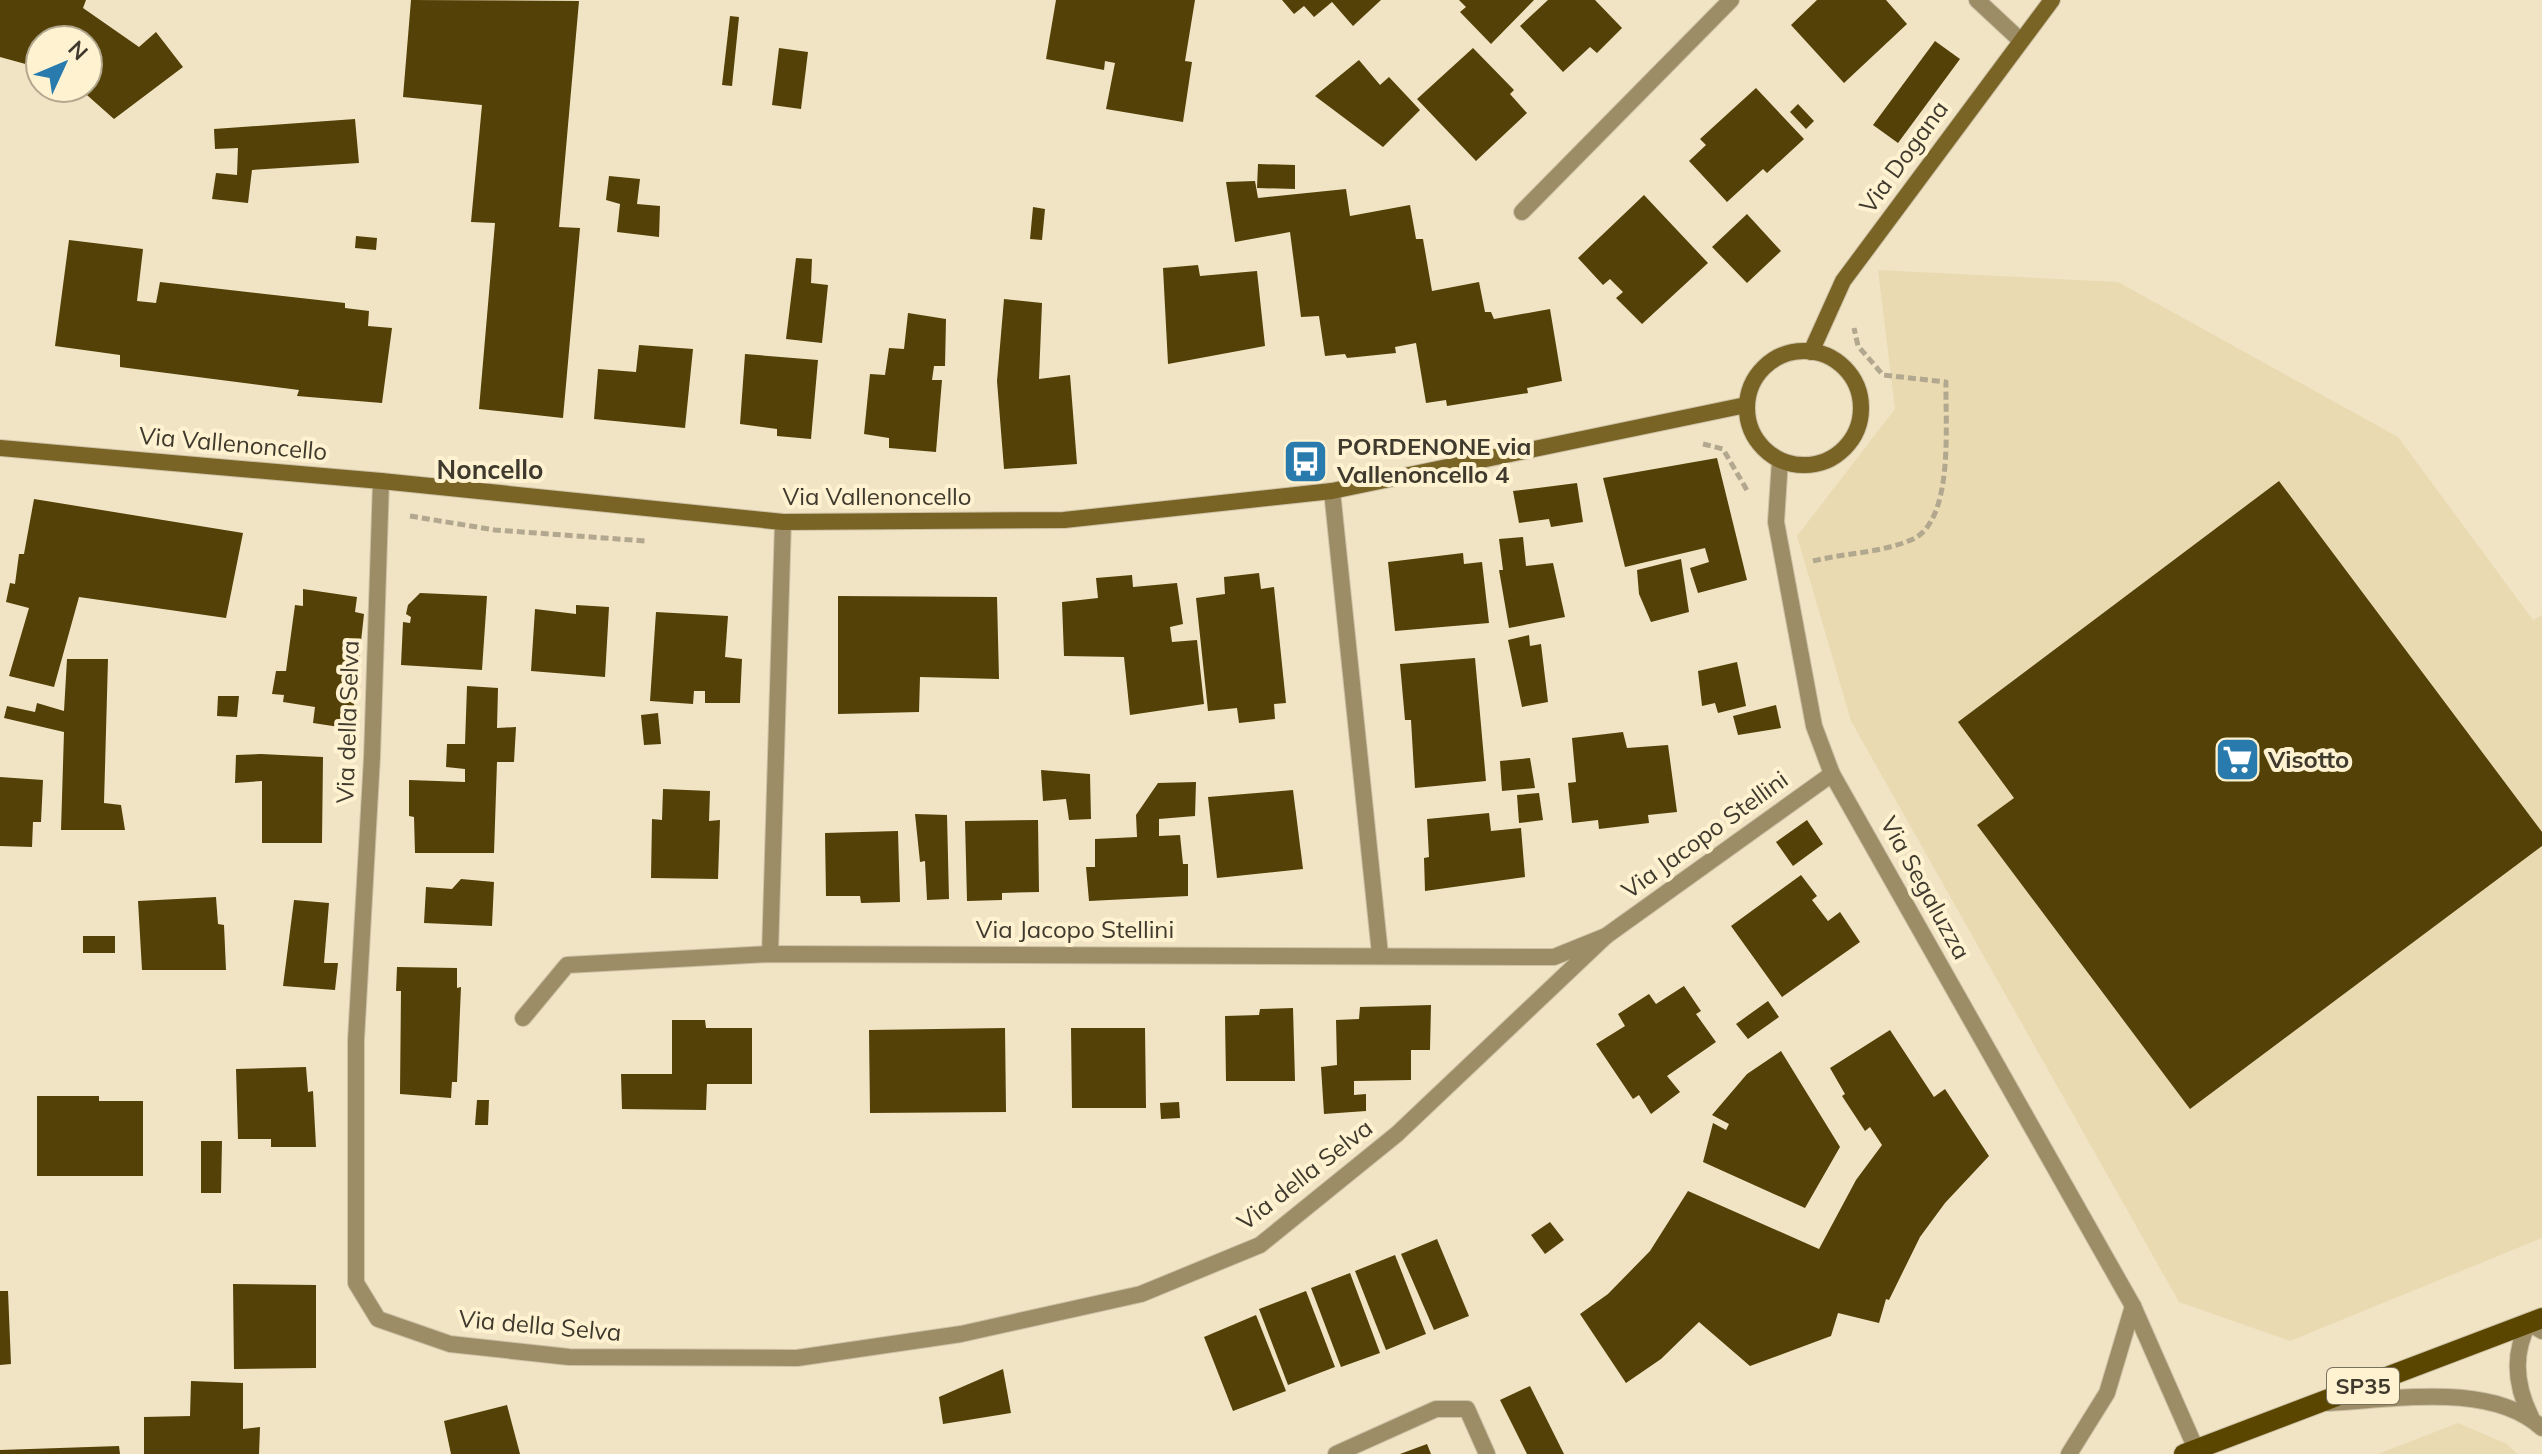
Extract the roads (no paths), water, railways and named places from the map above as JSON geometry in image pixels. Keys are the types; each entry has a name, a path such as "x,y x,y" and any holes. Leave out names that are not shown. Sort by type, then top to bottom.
{"main road":[{"name":"SP35","path":"2190,1452 2538,1324"}],"street":[{"path":"1522,212 1731,0"},
{"path":"1977,0 2020,40"},
{"name":"Via Dogana","path":"1811,352 1843,281 2052,0"},
{"path":"1792,352 1811,352 1829,357 1851,377 1861,405 1859,424 1850,442 1836,456 1818,464 1799,465 1780,460 1754,438 1746,405 1751,387 1761,370 1775,359 1792,352"},
{"name":"Via Vallenoncello","path":"0,448 381,481 783,522 1064,520 1332,491 1746,405"},
{"name":"Via Segaluzza","path":"1780,460 1776,522 1814,726 1832,774 2133,1306 2190,1452"},
{"name":"Via della Selva","path":"381,481 372,757 356,1040 356,1283 378,1319 450,1344 569,1357 797,1358 961,1334 1141,1294 1260,1245 1397,1134"},
{"path":"1332,491 1380,954"},
{"path":"770,954 783,522"},
{"name":"Via Jacopo Stellini","path":"1397,1134 1606,936 1832,774"},
{"name":"Via Jacopo Stellini","path":"523,1018 567,965 770,954 1554,957 1606,936"},
{"path":"2069,1454 2107,1393 2133,1306"},
{"path":"2537,1423 2517,1384 2519,1341 2538,1324"},
{"path":"2319,1403 2440,1397 2483,1400 2509,1405 2537,1423"},
{"path":"1336,1454 1436,1409 1467,1409 1487,1454"}],"place":[{"name":"PORDENONE via Vallenoncello 4","path":"1306,461"},
{"name":"Visotto","path":"2237,760"}],"district":[{"name":"Noncello","path":"490,470"}]}
